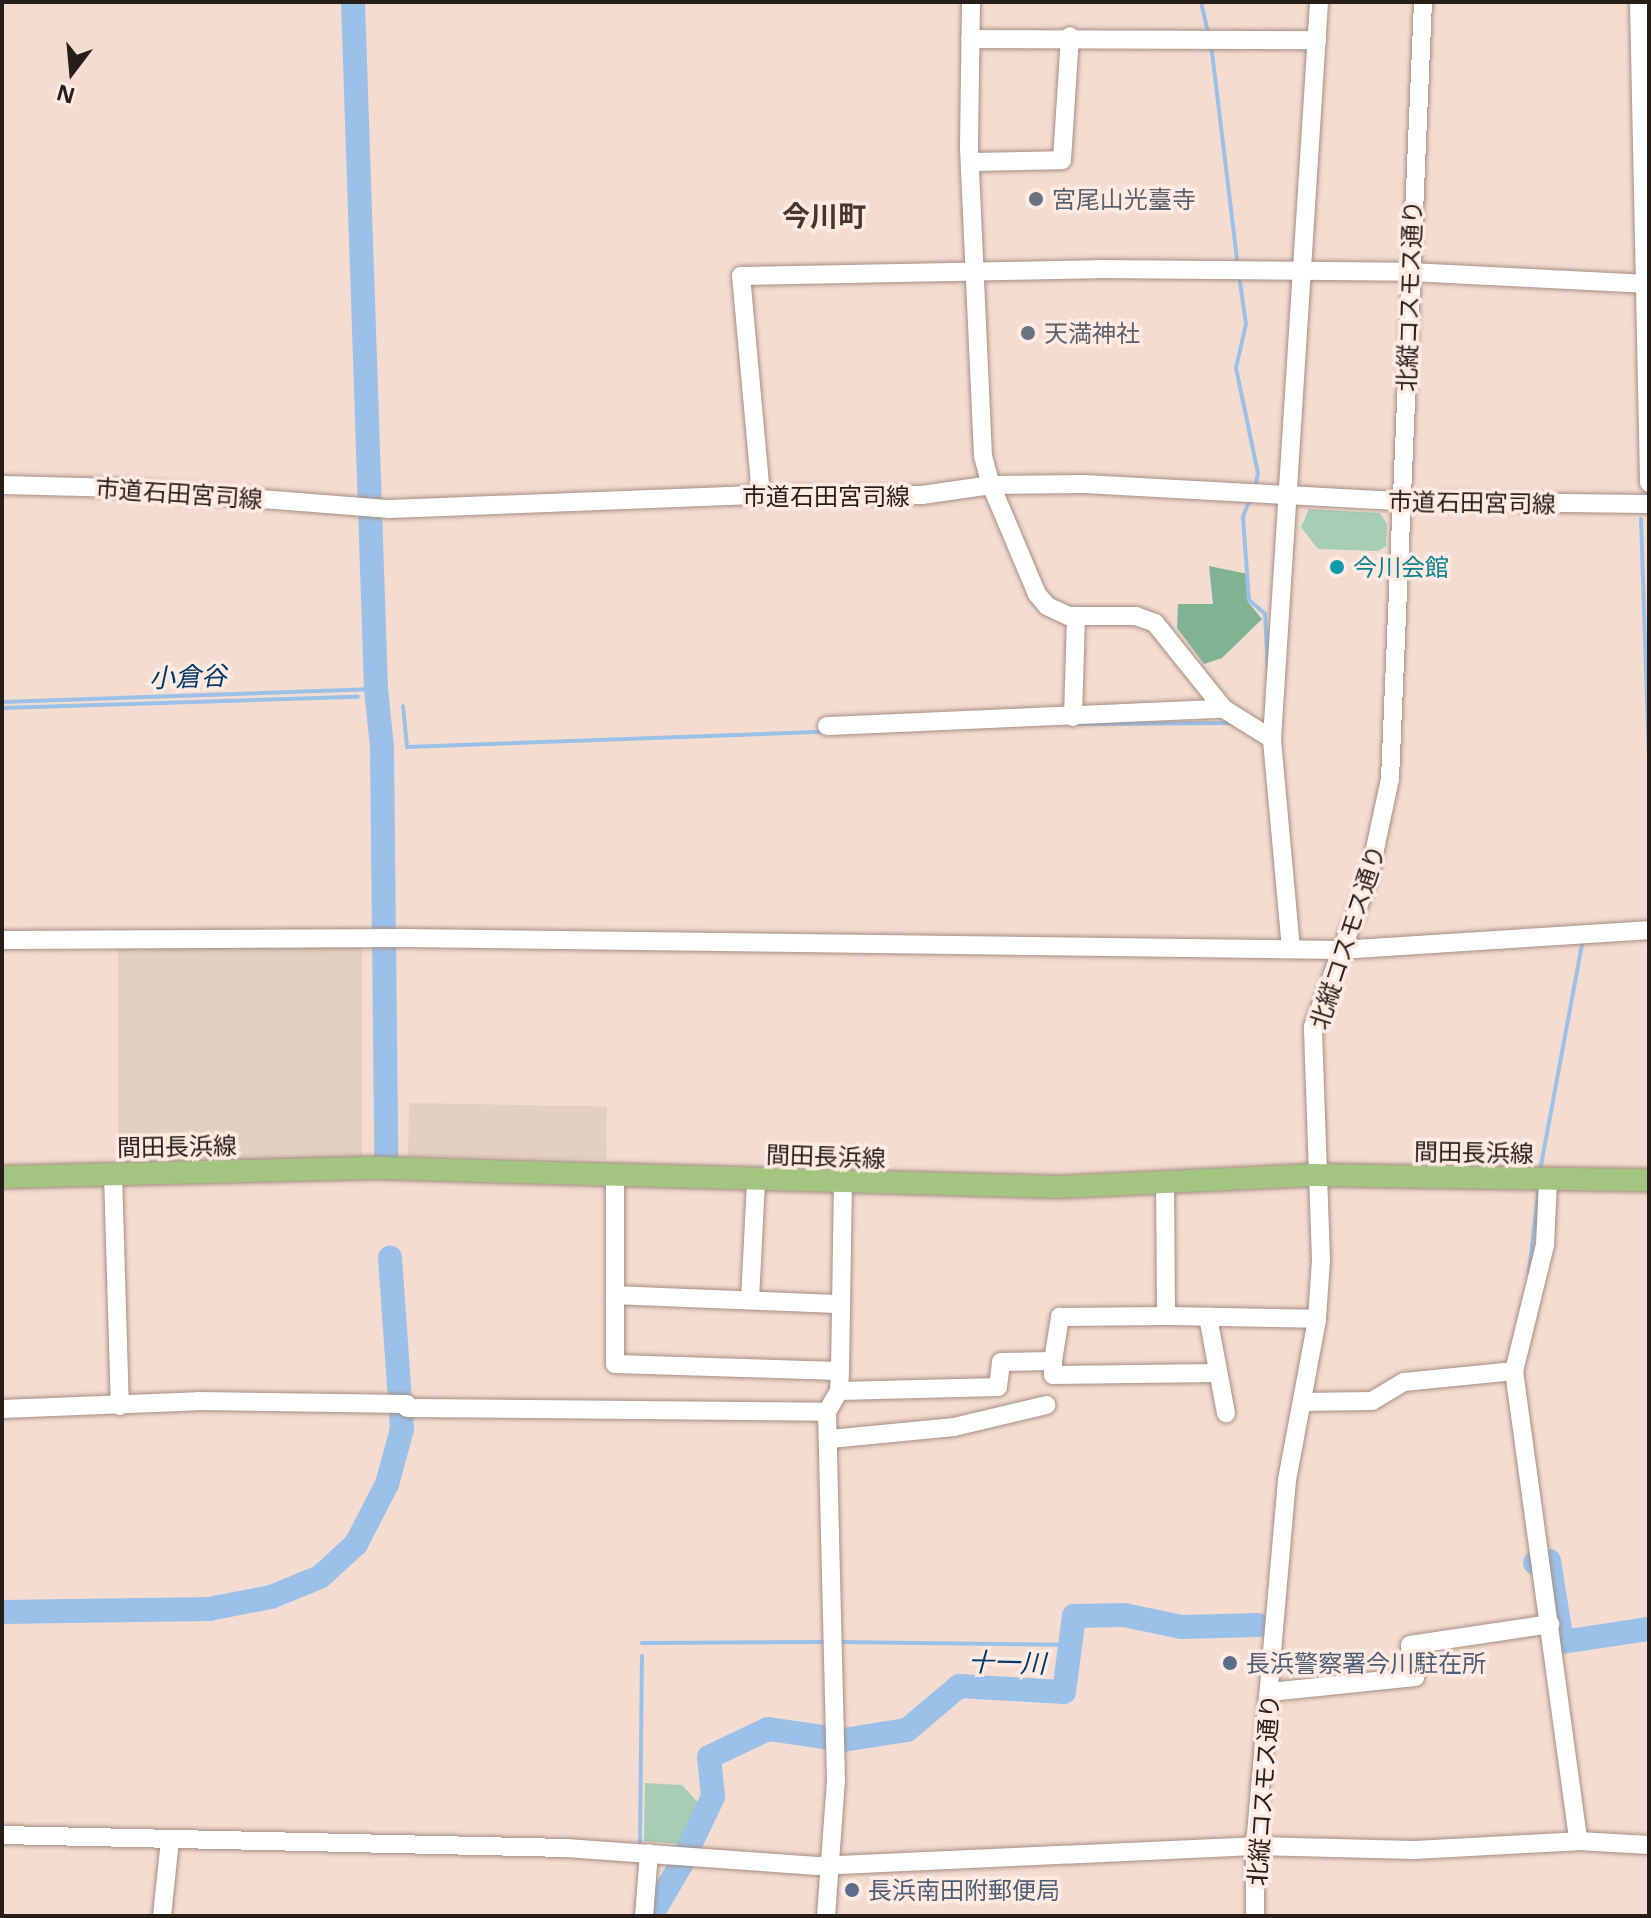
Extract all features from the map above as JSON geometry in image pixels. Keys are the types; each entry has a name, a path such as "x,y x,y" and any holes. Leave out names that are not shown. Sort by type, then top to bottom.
{"main road":[{"name":"間田長浜線","path":"2,1177 379,1168 1060,1187 1317,1176 1649,1180"}],"street":[{"path":"971,2 970,162 983,456 991,485 1037,594 1053,611 1076,616 1136,616 1155,623 1224,709 1272,739"},
{"path":"1291,949 1272,739 1319,2"},
{"name":"北縦コスモス通り","path":"1255,1916 1255,1846 1287,1480 1317,1319 1321,1260 1313,1027 1378,848 1388,793 1423,2"},
{"path":"1639,2 1649,483"},
{"path":"970,39 1070,36 1317,40"},
{"path":"970,162 1062,160 1070,36"},
{"path":"761,495 741,276 977,272 1410,272 1644,284"},
{"name":"市道石田宮司線","path":"2,485 186,492 362,508 761,495 922,495 991,485 1402,501 1649,504"},
{"path":"1073,717 1076,616"},
{"path":"827,726 1224,709"},
{"path":"2,940 397,938 1341,950 1649,930"},
{"path":"113,1174 120,1406"},
{"path":"615,1176 615,1364 840,1371"},
{"path":"750,1300 756,1180"},
{"path":"1548,1180 1545,1245 1514,1371 1578,1841"},
{"path":"1165,1182 1166,1316"},
{"path":"826,1916 832,1864 836,1742 827,1412 839,1391 843,1183"},
{"path":"615,1295 841,1304"},
{"path":"1218,1373 1053,1375 1060,1317 1317,1319"},
{"path":"1208,1317 1226,1413"},
{"path":"839,1391 998,1387 1001,1362 1053,1361"},
{"path":"1302,1402 1372,1401 1404,1382 1514,1371"},
{"path":"2,1409 198,1401 827,1412"},
{"path":"830,1439 954,1427 1046,1405"},
{"path":"1270,1692 1415,1677 1410,1645 1550,1624"},
{"path":"2,1835 649,1853 832,1864 1255,1846 1414,1850 1578,1841 1649,1845"},
{"path":"162,1916 170,1840"},
{"path":"644,1916 649,1853"}],"shaded area":[{"path":"118,944 362,944 362,1165 118,1165"},
{"path":"409,1103 607,1106 606,1159 408,1156"}],"green space":[{"path":"1309,509 1380,513 1387,524 1386,546 1378,551 1318,549 1301,527"},
{"path":"1209,566 1248,574 1248,602 1262,619 1222,658 1204,664 1177,628 1178,604 1213,604"},
{"path":"645,1783 682,1785 703,1808 683,1844 644,1841"}],"waterway":[{"path":"353,2 376,689 382,747 386,1155"},
{"path":"1201,2 1209,36"},
{"path":"1211,44 1238,266"},
{"path":"1239,275 1246,324 1236,368 1258,473 1255,489"},
{"path":"1251,497 1243,517 1249,600 1265,614 1268,669"},
{"path":"1641,519 1649,757"},
{"name":"小倉谷","path":"2,702 376,689"},
{"path":"2,708 358,697"},
{"path":"403,706 407,747 821,732"},
{"path":"1073,724 1232,723"},
{"path":"1540,1171 1583,940"},
{"path":"1529,1272 1539,1187"},
{"path":"2,1612 209,1609 271,1597 320,1577 356,1544 387,1484 402,1429 390,1257"},
{"name":"十一川","path":"1535,1563 1549,1561 1562,1642 1649,1629"},
{"name":"十一川","path":"689,1847 713,1797 709,1757 768,1729 843,1740 907,1730 959,1686 1064,1692 1074,1616 1124,1615 1182,1627 1258,1625"},
{"path":"642,1643 827,1642"},
{"path":"840,1642 1070,1645"},
{"path":"640,1842 642,1656"},
{"name":"十一川","path":"651,1916 683,1861"}],"place":[{"name":"宮尾山光臺寺","path":"1036,199"},
{"name":"天満神社","path":"1028,333"},
{"name":"今川会館","path":"1337,567"},
{"name":"長浜警察署今川駐在所","path":"1230,1663"},
{"name":"長浜南田附郵便局","path":"852,1890"}],"district":[{"name":"今川町","path":"824,215"}]}
